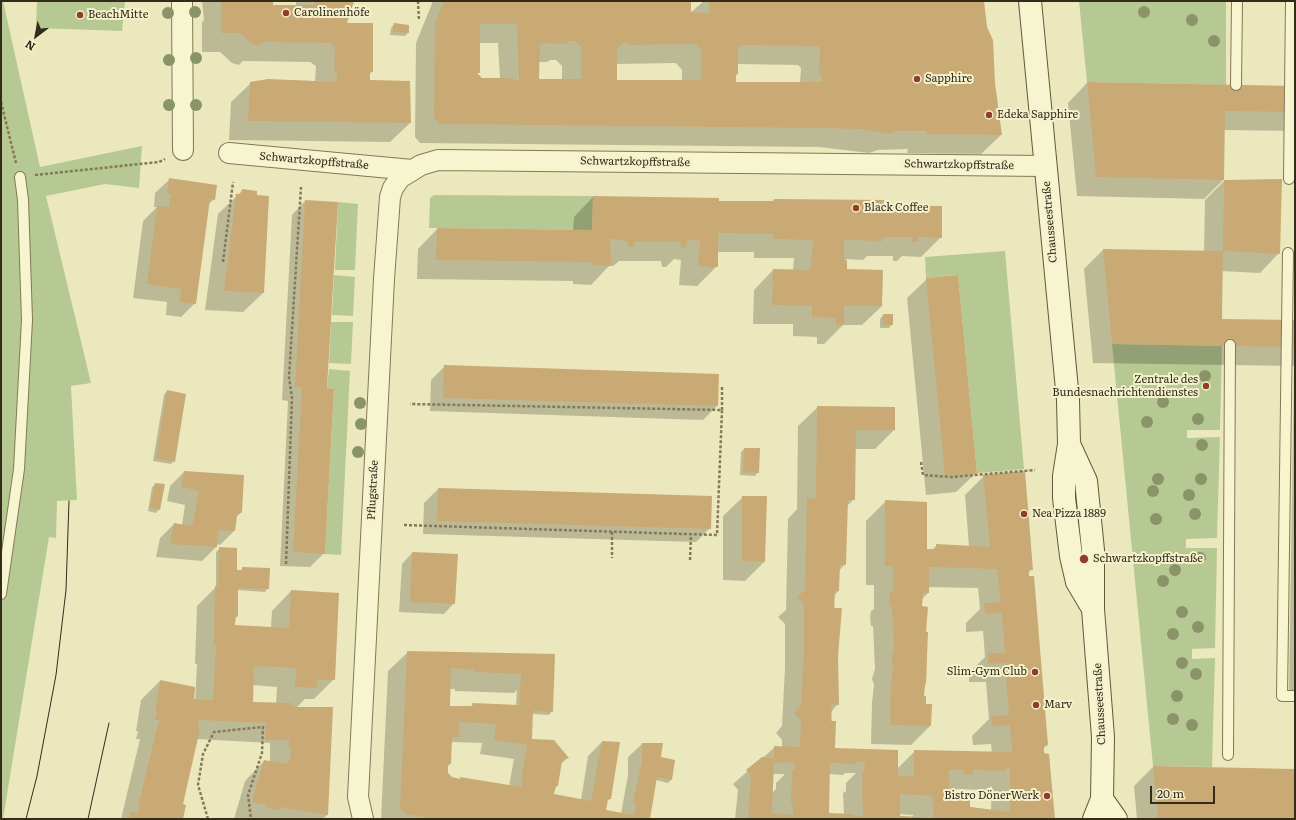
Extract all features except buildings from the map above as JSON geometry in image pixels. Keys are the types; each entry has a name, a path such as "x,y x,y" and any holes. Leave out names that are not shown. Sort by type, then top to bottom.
{"main road":[{"name":"Chausseestraße","path":"1030,1 1068,400 1069,444 1086,480 1093,550 1093,609 1103,716 1102,799 1094,819"},
{"path":"1102,799 1116,819"}],"street":[{"path":"182,1 183,150"},
{"name":"Schwartzkopffstraße","path":"229,153 412,170 421,165 438,160 1045,166"},
{"name":"Pflugstraße","path":"363,819 358,797 388,218 390,197 393,188 400,178 412,170"}],"lane":[{"path":"1236,85 1237,1"},
{"path":"1289,179 1291,1"},
{"path":"1,594 19,469 27,320 23,200 20,177"},
{"path":"1288,253 1282,696 1295,696"},
{"path":"1228,755 1230,346"}],"path":[{"path":"418,1 419,22"},
{"path":"1,102 20,177 159,162 183,150"},
{"path":"223,262 233,182"},
{"path":"286,564 292,398 289,377 301,187"},
{"path":"404,525 717,535 722,386"},
{"path":"410,404 722,410"},
{"path":"921,462 923,475 930,476 951,477 1035,470"},
{"path":"612,532 612,558"},
{"path":"690,534 690,560"},
{"path":"208,819 198,784 203,754 214,732 263,728 262,753 248,794 251,819"}],"green space":[{"path":"1,1 3,1 40,167 142,146 139,188 105,184 46,196 91,383 71,386 77,500 57,501 56,538 49,537 3,819 1,819"},
{"name":"BeachMitte","path":"37,1 125,1 122,31 36,28"},
{"path":"1079,1 1226,2 1226,85 1087,82"},
{"path":"434,195 593,196 592,230 429,228 430,198"},
{"path":"338,202 358,204 355,270 335,270"},
{"path":"1005,251 1024,469 977,473 958,275 926,278 925,257"},
{"path":"334,275 355,277 353,316 332,315"},
{"path":"331,322 353,322 351,364 329,363"},
{"path":"1112,344 1222,346 1220,430 1187,430 1187,438 1220,437 1217,538 1186,539 1186,548 1217,548 1215,648 1192,649 1192,659 1215,658 1212,767 1153,766"},
{"path":"329,369 350,371 341,555 325,554 334,389 327,388"}],"tram line":[{"path":"26,819 37,776 56,675 66,590 69,501"},
{"path":"88,819 109,723"}],"place":[{"name":"Carolinenhöfe","path":"286,13"},
{"name":"BeachMitte","path":"80,15"},
{"name":"Sapphire","path":"917,79"},
{"name":"Edeka Sapphire","path":"989,115"},
{"name":"Black Coffee","path":"856,208"},
{"name":"Zentrale des Bundesnachrichtendienstes","path":"1206,386"},
{"name":"Nea Pizza 1889","path":"1024,514"},
{"name":"Schwartzkopffstraße","path":"1084,559"},
{"name":"Slim-Gym Club","path":"1035,672"},
{"name":"Marv","path":"1036,705"},
{"name":"Bistro DönerWerk","path":"1047,796"}]}
